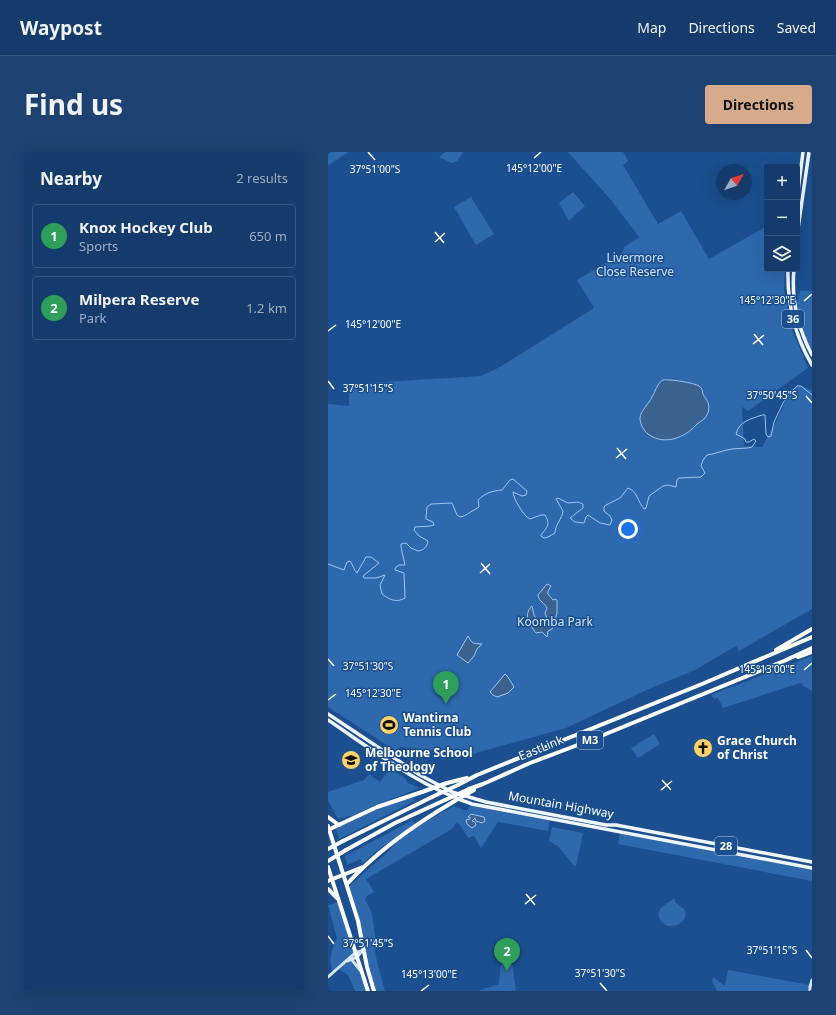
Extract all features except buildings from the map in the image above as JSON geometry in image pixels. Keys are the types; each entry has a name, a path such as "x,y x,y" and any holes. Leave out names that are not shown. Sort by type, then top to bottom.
{"highway":[{"path":"762,659 812,629"},
{"name":"EastLink","path":"328,849 432,796 477,775 762,659 812,637"},
{"name":"EastLink","path":"328,861 395,823 445,800 530,763 596,738 784,661 812,648"},
{"path":"784,661 812,652"},
{"path":"374,991 358,921 344,874 328,829 377,807 448,783 477,775"},
{"path":"347,884 401,835 472,789"},
{"path":"328,817 339,825"},
{"path":"328,867 330,880 338,899 367,989 372,985"},
{"path":"330,880 364,867"},
{"path":"328,889 338,899"}],"main road":[{"path":"800,174 803,152"},
{"path":"800,216 809,152"},
{"path":"800,189 804,190"},
{"name":"36","path":"788,272 792,313 802,345 812,365"},
{"name":"36","path":"794,272 791,295 803,334 812,355"},
{"name":"Mountain Highway","path":"328,714 420,775 442,788 469,798 606,825 612,824 812,862"},
{"name":"Mountain Highway","path":"328,720 404,771 435,789 472,804 812,868"},
{"path":"336,725 339,721"},
{"path":"500,810 503,805"},
{"path":"547,819 548,813"},
{"path":"638,836 639,830"},
{"path":"673,842 674,836"}],"street":[{"path":"328,977 347,961 364,950"},
{"path":"347,961 352,960 356,955"},
{"path":"352,960 362,971"},
{"path":"810,991 812,980"}],"green space":[{"path":"328,152 349,152 328,165"},
{"path":"445,152 463,152 457,161 452,163 439,157"},
{"path":"568,152 623,152 628,161 623,165 658,224 681,211 709,259 764,228 764,272 785,272 784,291 793,332 808,368 748,411 742,407 744,446 762,447 776,422 791,389 800,386 812,390 812,609 739,651 736,646 695,670 651,688 566,728 469,755 400,747 396,751 328,707 328,404 349,406 349,384 481,376 500,367 594,308 577,280 623,252 624,247 639,237 611,200"},
{"path":"573,192 585,206 569,221 559,203"},
{"path":"471,197 494,234 476,245 454,207"},
{"path":"800,291 812,291 812,350 805,336 797,304"},
{"path":"812,656 812,691 802,685 803,683 800,683 723,708 718,698 714,699 711,695"},
{"path":"654,734 660,744 638,758 631,748"},
{"path":"390,768 405,778 408,783 420,788 373,806 350,817 338,819 328,800 328,792 364,780 369,774 380,782"},
{"path":"410,796 416,800 339,839 336,829 375,810"},
{"path":"472,804 550,819 548,831 498,822 481,848 474,836 468,838 457,822 452,829 366,879 374,892 365,899 372,914 376,942 379,945 375,950 385,991 374,991 348,887 388,852 397,841 423,823 454,806 466,811"},
{"path":"413,820 415,824 378,850 362,864 361,859 347,865 345,856"},
{"path":"552,827 583,833 576,866 573,865 559,847 549,841"},
{"path":"620,832 812,868 812,881 618,844"},
{"path":"674,898 675,902 685,910 686,914 684,920 679,924 668,926 664,924 659,917 659,910"},
{"path":"339,902 355,953 350,957 361,971 368,991 355,991 348,975 338,969 333,973 331,968 331,956 337,938 328,905"},
{"path":"502,953 511,953 516,991 478,991 499,984"},
{"path":"728,970 810,985 810,991 717,991 712,981 713,977 725,986"}],"shaded area":[{"path":"663,380 671,380 699,386 702,389 703,395 708,401 709,407 706,417 687,433 674,439 667,440 654,438 648,434 642,427 640,418 641,413 651,400 658,385"},
{"path":"547,584 551,586 548,594 553,600 556,599 557,601 557,613 552,629 548,631 547,637 542,632 536,633 529,623 527,616 529,609 532,606 534,615 539,624 547,624 548,621 545,613 547,608 538,595"},
{"path":"468,636 474,643 482,644 468,663 457,655"},
{"path":"505,674 514,687 508,693 497,697 490,692"},
{"path":"471,814 484,817 485,821 482,823 476,821 475,818 472,821 475,822 476,825 472,828 467,824 466,820 470,819 470,817 468,817"}],"waterway":[{"path":"328,564 344,570 347,562 350,561 357,573 366,557 371,557 379,563 363,576 364,578 376,578 385,575 380,585 382,594 393,600 402,600 405,598 404,573 395,570 395,568 399,565 405,565 401,544 406,543 411,548 418,551 426,547 428,541 419,536 414,530 415,527 434,525 433,522 426,519 427,507 431,504 452,503 457,515 460,517 464,516 479,507 478,500 483,496 502,490 510,480 513,479 527,491 526,495 522,496 513,492 517,503 525,515 530,519 541,515 545,515 547,518 548,526 541,535 544,538 555,533 562,514 563,511 556,499 558,498 568,503 578,502 583,504 583,508 570,518 575,522 584,523 588,515 600,523 610,525 612,520 604,511 604,507 620,498 628,488 635,494 644,509 646,508 649,496 663,486 668,485 676,487 677,480 679,478 701,477 705,473 701,466 707,455 752,447 756,441 754,439 746,442 745,439 736,434 740,426 746,421 765,415 766,434 768,437 771,436 774,422 783,403 797,386 801,386 812,395"}],"place":[{"name":"Knox Hockey Club","path":"446,704"},
{"name":"Wantirna Tennis Club","path":"389,725"},
{"name":"Grace Church of Christ","path":"703,748"},
{"name":"Melbourne School of Theology","path":"351,760"},
{"name":"Milpera Reserve","path":"507,971"}],"park label":[{"name":"Livermore Close Reserve","path":"635,265"},
{"name":"Koomba Park","path":"555,622"}]}
